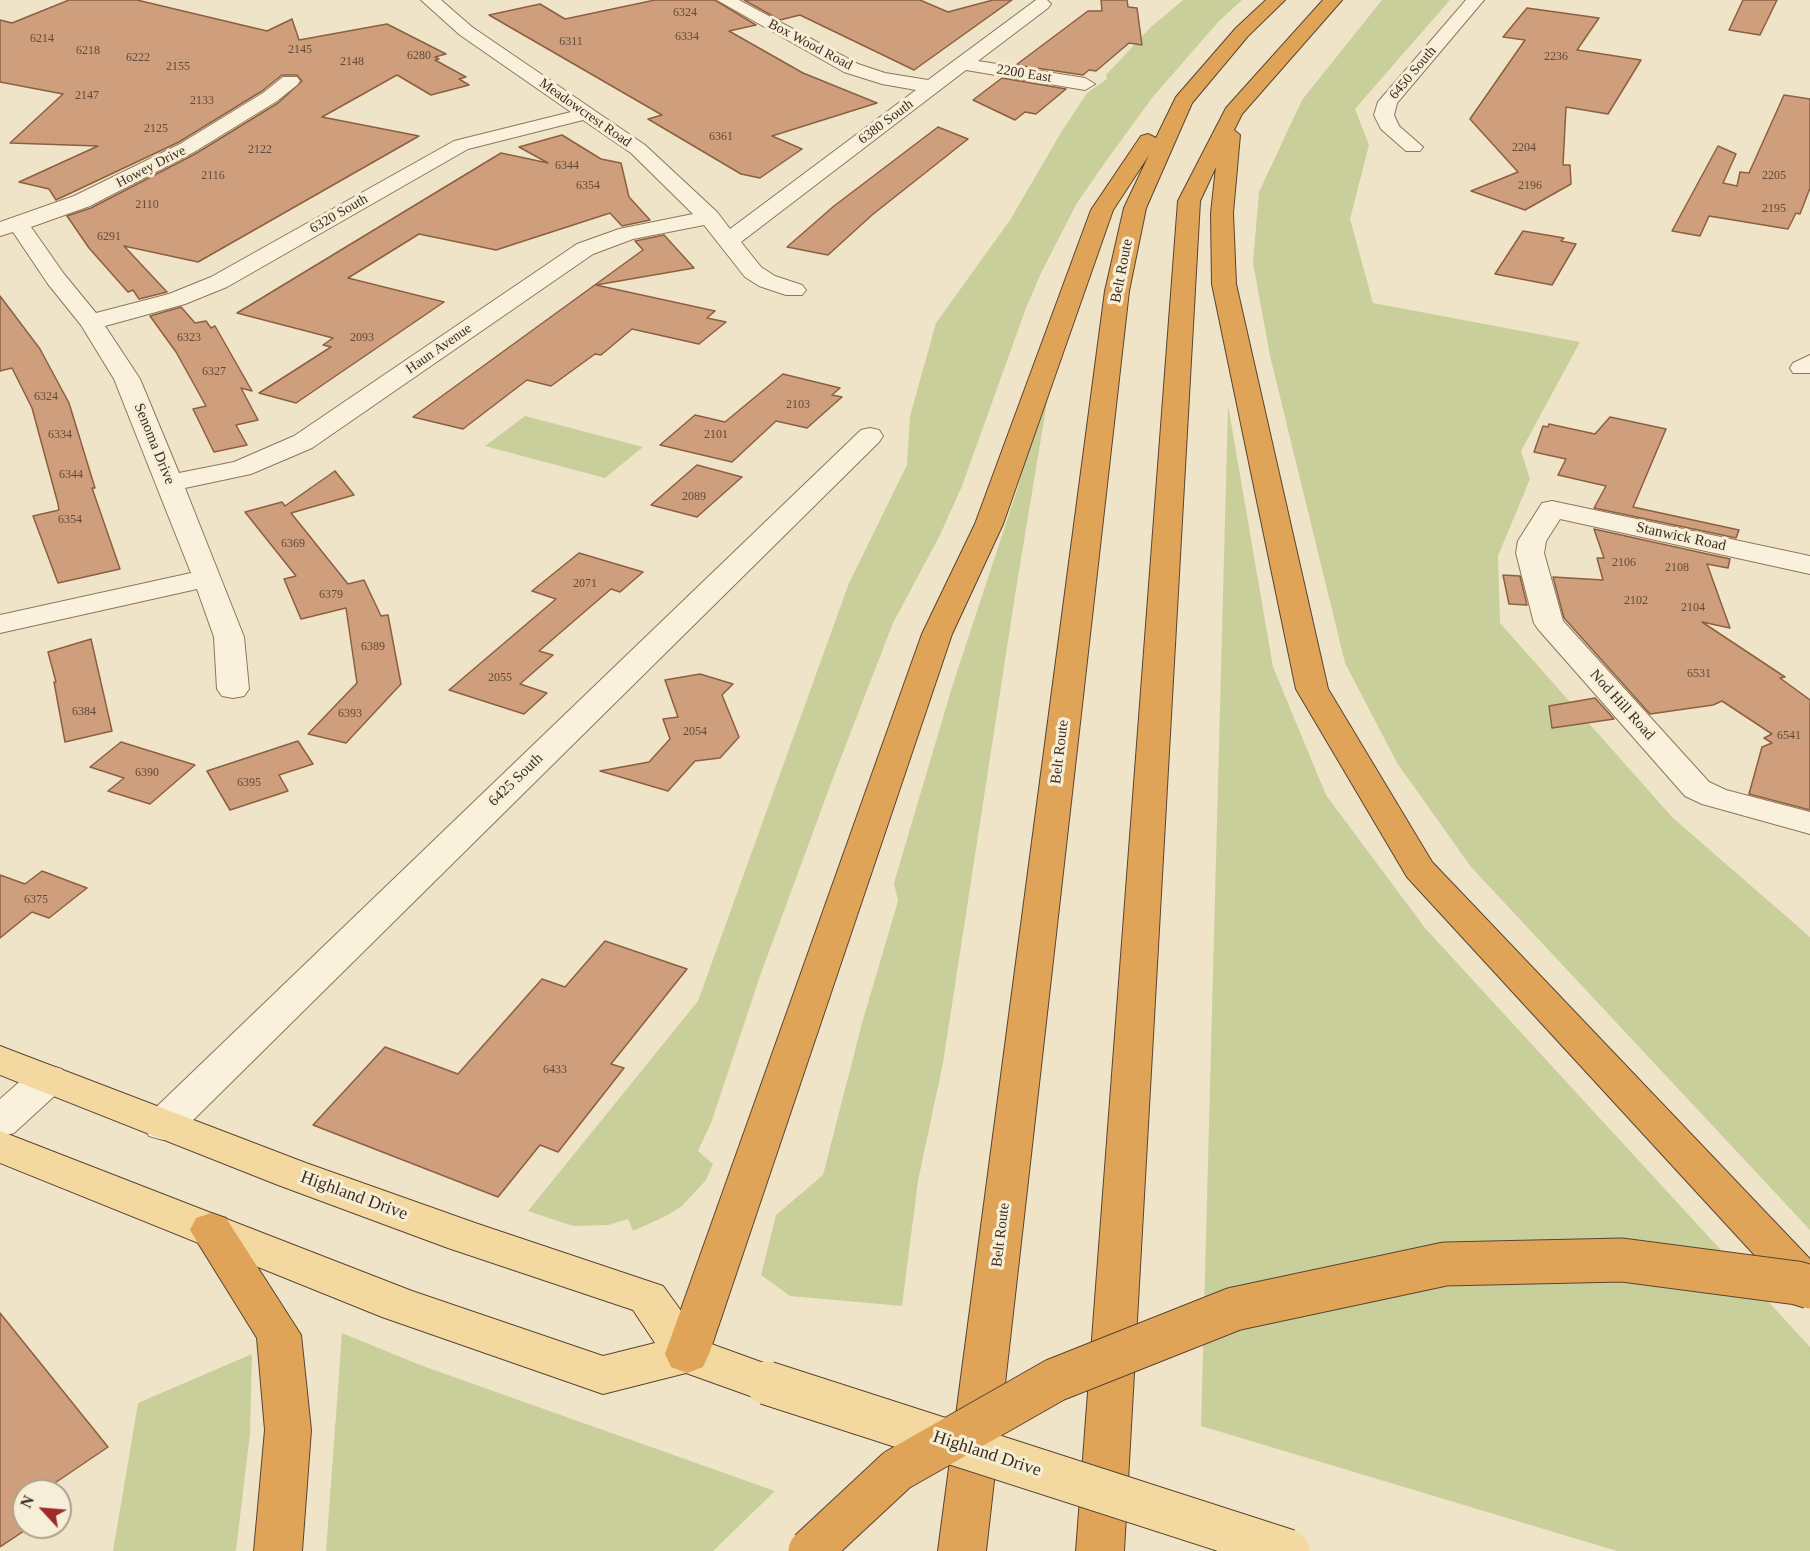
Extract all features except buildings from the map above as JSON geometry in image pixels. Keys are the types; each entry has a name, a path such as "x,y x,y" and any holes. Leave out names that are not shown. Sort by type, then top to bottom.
{"highway":[{"name":"Belt Route","path":"962,1551 1117,291 1135,208 1183,101 1242,32 1276,0"},
{"path":"1100,1551 1189,201 1233,112 1304,29 1333,0"},
{"path":"687,1354 937,633 989,524 1102,210 1153,134 1183,101"},
{"path":"1233,112 1222,213 1224,284 1312,689 1419,869 1810,1287"},
{"path":"211,1230 279,1335 288,1430 278,1551"},
{"path":"810,1551 897,1470 1055,1380 1234,1308 1445,1264 1622,1260 1797,1283 1810,1287"}],"main road":[{"name":"Highland Drive","path":"0,1060 162,1125 463,1236 648,1298 687,1354 767,1383 1288,1551"},
{"path":"0,1146 397,1304 603,1375 687,1354"}],"street":[{"name":"Meadowcrest Road","path":"430,0 466,31 589,113 652,162 709,217 759,276 794,290"},
{"name":"Box Wood Road","path":"726,0 841,64 882,78 933,87"},
{"name":"6450 South","path":"1413,147 1391,129 1384,115 1388,102 1475,0"},
{"name":"6380 South","path":"729,240 963,64 1034,2"},
{"name":"2200 East","path":"963,64 1085,84"},
{"name":"Howey Drive","path":"9,227 82,201 187,148 270,97 290,81"},
{"name":"6320 South","path":"91,322 177,299 226,279 461,145 589,113"},
{"name":"Haun Avenue","path":"170,483 260,462 303,442 585,249 627,234 709,217"},
{"name":"Senoma Drive","path":"9,227 91,322 128,378 208,578 229,638 233,689"},
{"name":"6425 South","path":"162,1125 870,436"},
{"name":"Stanwick Road","path":"1552,509 1810,566"},
{"name":"Nod Hill Road","path":"1552,509 1532,541 1530,553 1549,623 1697,789 1714,797 1810,824"},
{"path":"0,624 208,578"},
{"path":"0,1122 48,1079"}],"green space":[{"path":"1183,0 1242,0 1219,21 1152,98 1077,203 1042,271 1026,308 962,486 939,537 893,623 833,778 760,976 711,1123 698,1151 713,1164 706,1180 682,1206 633,1231 628,1219 608,1225 573,1226 528,1211 698,1001 849,583 907,465 910,416 936,323 1010,220 1087,93 1107,79 1106,75 1151,27"},
{"path":"1382,0 1450,0 1355,109 1369,145 1350,219 1373,303 1580,342 1521,451 1530,479 1498,556 1500,623 1672,817 1810,937 1810,1230 1471,867 1397,763 1345,663 1270,356 1253,263 1259,192 1302,100"},
{"path":"1047,378 1051,378 943,1063 918,1181 902,1306 790,1296 761,1275 776,1215 823,1175 862,1023 898,901 894,883 952,687 1019,484"},
{"path":"1228,405 1273,667 1326,795 1425,928 1810,1347 1810,1551 1617,1551 1201,1426"},
{"path":"525,416 643,447 605,478 485,446"},
{"path":"342,1333 420,1365 775,1491 713,1551 326,1551"},
{"path":"252,1354 250,1433 236,1551 113,1551 138,1403"}]}
